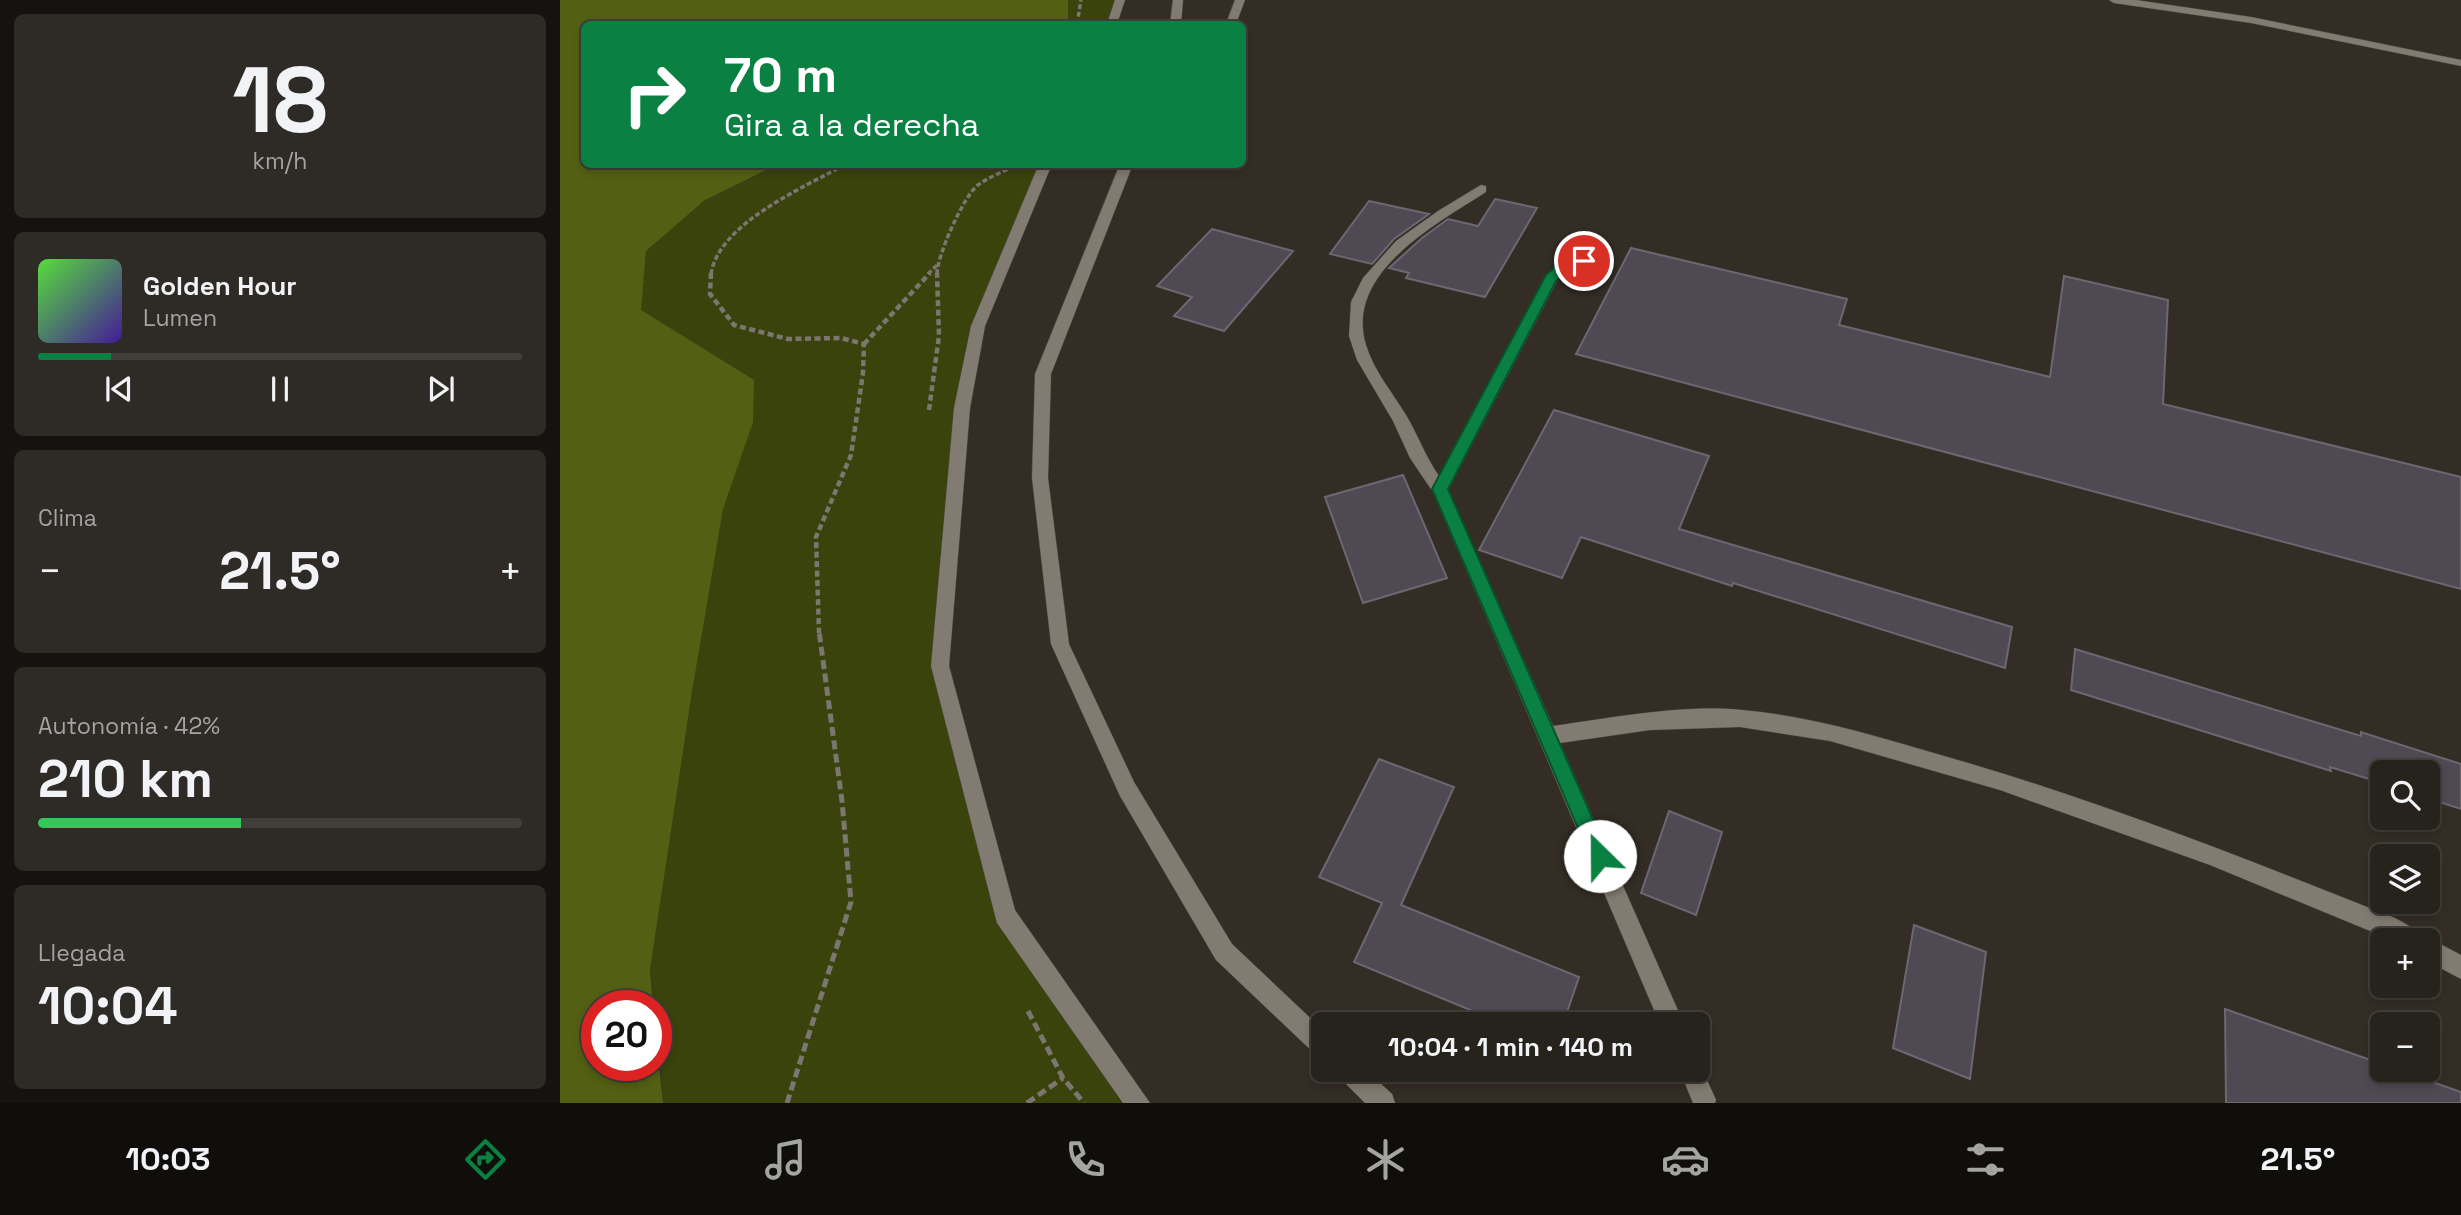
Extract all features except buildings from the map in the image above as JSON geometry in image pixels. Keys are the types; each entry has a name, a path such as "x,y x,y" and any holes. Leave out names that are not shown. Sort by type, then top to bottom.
{"street":[{"path":"1113,21 1120,0"},
{"path":"1176,21 1178,0"},
{"path":"1232,21 1240,0"},
{"path":"2115,0 2251,20 2461,63"},
{"path":"1044,168 978,326 962,408 940,666 1005,915 1138,1103"},
{"path":"1125,168 1043,374 1040,478 1060,644 1127,789 1224,952 1311,1035"},
{"path":"1481,189 1410,235 1379,268 1358,298 1354,326 1372,376 1400,418 1416,453 1440,489 1667,1012"},
{"path":"1440,489 1551,278 1565,266 1584,261"},
{"path":"1548,736 1650,721 1740,718 1830,732 2000,781 2198,851 2392,928"},
{"path":"2440,956 2461,968"},
{"path":"1361,1082 1383,1103"},
{"path":"1696,1082 1704,1100"}],"path":[{"path":"1078,21 1081,0"},
{"path":"839,168 765,211 727,239 713,263 710,294 734,325 788,339 841,338 864,344"},
{"path":"787,1103 851,902 842,801 819,640 816,537 851,455 863,373 864,344 937,265"},
{"path":"1027,1103 1063,1078"}],"green space":[{"path":"560,0 1068,0 1068,21 581,21 581,168 771,168 705,200 646,251 641,310 754,380 753,422 723,509 693,686 650,970 652,990 581,990 581,1081 661,1081 663,1103 560,1103"},
{"path":"1068,0 1120,0 1113,21 1068,21"},
{"path":"772,168 1051,168 978,326 940,666 1005,915 1146,1103 663,1103 661,1081 672,1081 672,990 652,990 650,970 718,524 754,381 640,310 646,251 705,200"}],"route":[{"path":"1584,261 1565,266 1551,278 1440,489 1600,856"}]}
